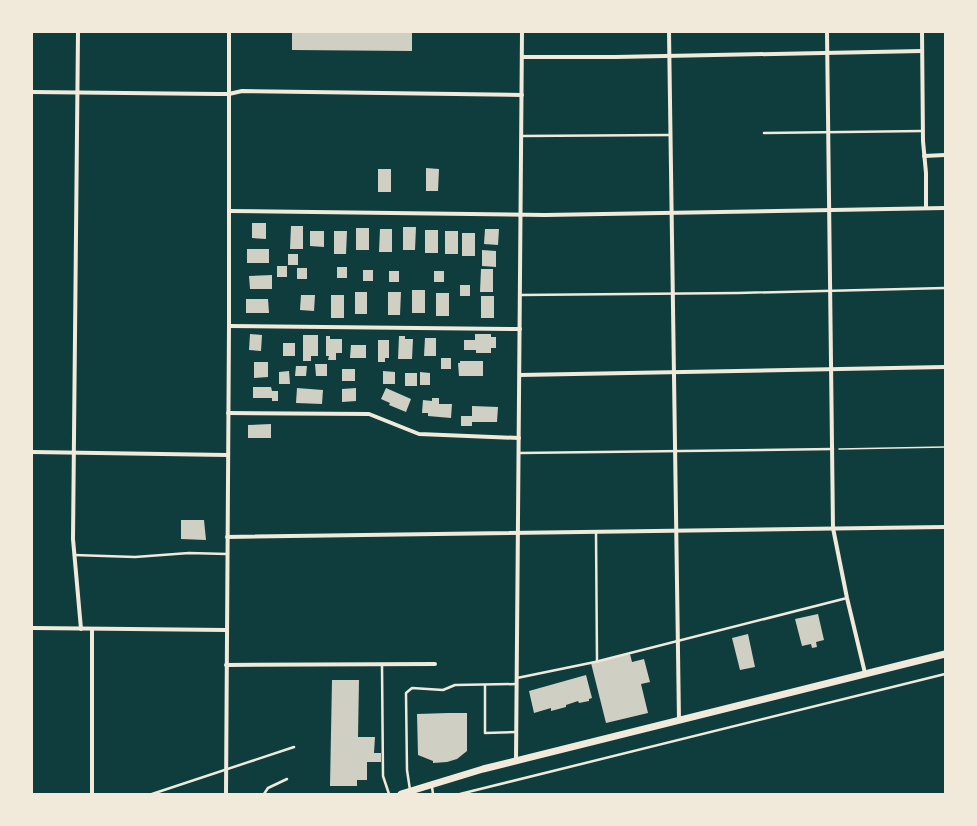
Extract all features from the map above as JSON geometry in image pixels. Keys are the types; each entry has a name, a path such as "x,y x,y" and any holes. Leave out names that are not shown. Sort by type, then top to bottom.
{"main road":[{"path":"401,794 464,774 945,654"}],"street":[{"path":"78,32 73,533 82,629"},
{"path":"226,794 229,32"},
{"path":"516,761 522,32"},
{"path":"669,32 668,56 679,720"},
{"path":"828,32 834,528 847,598 866,674"},
{"path":"922,32 923,131 926,208"},
{"path":"522,57 922,51"},
{"path":"32,92 229,94 242,91 522,95"},
{"path":"924,156 945,155"},
{"path":"229,211 521,215 945,208"},
{"path":"229,326 520,330"},
{"path":"520,375 945,367"},
{"path":"228,413 369,414 419,434 519,438"},
{"path":"32,452 227,455"},
{"path":"227,537 945,527"},
{"path":"33,628 226,630"},
{"path":"92,629 92,794"},
{"path":"226,665 435,664"}],"lane":[{"path":"764,133 923,131"},
{"path":"522,136 670,135"},
{"path":"520,295 673,294 945,288"},
{"path":"519,453 833,449"},
{"path":"596,532 597,661"},
{"path":"74,555 136,556 189,553 227,554"},
{"path":"516,678 597,661 847,598"},
{"path":"382,665 383,776 389,794"},
{"path":"460,794 945,674"},
{"path":"410,791 407,770 406,693 412,688 442,690 455,685 516,684"},
{"path":"485,685 485,733 516,732"},
{"path":"152,794 294,747"},
{"path":"264,794 268,788 287,779"},
{"path":"432,784 433,794"}],"path":[{"path":"833,449 945,447"}],"building":[{"path":"292,32 412,32 412,51 292,50"},
{"path":"426,168 439,169 438,191 426,191"},
{"path":"378,169 391,169 391,192 378,192"},
{"path":"252,223 266,223 266,239 252,238"},
{"path":"291,226 303,226 303,249 290,249"},
{"path":"403,227 416,227 415,250 403,250"},
{"path":"356,228 369,228 369,250 356,250"},
{"path":"380,229 392,229 392,252 379,252"},
{"path":"485,229 499,229 498,245 484,244"},
{"path":"425,230 438,230 438,253 425,253"},
{"path":"310,231 324,231 324,247 310,246"},
{"path":"334,231 347,231 346,254 334,254"},
{"path":"445,231 458,231 458,254 445,254"},
{"path":"462,233 475,233 475,256 462,256"},
{"path":"247,249 269,249 269,263 247,263"},
{"path":"482,250 496,251 496,267 482,266"},
{"path":"288,254 298,254 298,265 288,265"},
{"path":"277,266 287,266 287,277 277,277"},
{"path":"337,267 347,267 347,278 337,278"},
{"path":"297,268 307,268 307,279 297,279"},
{"path":"481,269 493,269 493,292 480,292"},
{"path":"363,270 373,270 373,281 363,281"},
{"path":"389,271 399,271 399,282 389,282"},
{"path":"434,271 444,271 444,282 434,282"},
{"path":"272,275 272,289 250,289 249,276"},
{"path":"460,285 470,285 470,296 460,296"},
{"path":"412,290 425,290 425,313 412,313"},
{"path":"355,292 367,292 367,314 355,314"},
{"path":"388,292 401,292 400,315 388,315"},
{"path":"436,293 449,293 449,316 436,316"},
{"path":"301,295 315,295 314,311 300,310"},
{"path":"331,295 344,295 344,318 331,318"},
{"path":"481,296 494,296 494,318 481,318"},
{"path":"246,299 268,299 269,313 246,313"},
{"path":"250,334 262,335 261,351 249,350"},
{"path":"475,334 491,334 491,337 496,337 496,348 491,348 491,353 476,353 476,350 464,350 464,340 475,340"},
{"path":"303,335 318,335 318,356 311,356 311,361 303,361"},
{"path":"326,336 330,336 330,339 342,339 342,353 336,353 336,360 328,360 329,356 326,356"},
{"path":"399,336 405,336 405,339 413,339 412,359 398,359"},
{"path":"425,338 436,338 436,356 424,356"},
{"path":"378,340 389,340 389,358 385,358 385,362 378,362"},
{"path":"283,343 295,343 295,356 283,356"},
{"path":"351,345 366,345 366,358 350,358"},
{"path":"441,358 451,358 451,369 441,369"},
{"path":"460,361 483,361 483,376 459,376 458,363 460,363"},
{"path":"254,362 268,362 268,377 254,378"},
{"path":"315,364 327,364 327,376 316,376"},
{"path":"296,366 307,366 306,376 295,376"},
{"path":"342,369 355,369 355,381 342,381"},
{"path":"289,371 290,384 279,384 279,372"},
{"path":"383,371 395,372 395,384 383,384"},
{"path":"420,372 430,373 430,385 420,385"},
{"path":"405,373 417,373 417,386 405,386"},
{"path":"253,387 271,387 272,391 278,391 278,401 272,401 272,398 253,398"},
{"path":"297,388 323,390 322,404 296,403"},
{"path":"356,388 356,401 342,402 342,389"},
{"path":"386,388 411,399 406,412 389,405 390,403 381,399"},
{"path":"432,398 439,398 439,404 452,404 451,418 428,416 428,413 422,413 423,400 432,401"},
{"path":"472,406 498,407 497,422 472,422 472,426 461,426 461,416 472,416"},
{"path":"271,424 271,438 248,438 248,425"},
{"path":"181,520 204,520 206,540 181,539"},
{"path":"818,614 824,640 816,642 817,647 812,648 811,644 802,646 795,619"},
{"path":"748,634 755,667 740,670 732,638"},
{"path":"630,654 632,662 644,659 650,682 641,684 648,713 606,723 591,663"},
{"path":"586,675 592,698 589,699 589,701 579,703 578,701 566,705 566,707 551,711 551,708 534,713 529,691"},
{"path":"332,680 359,680 358,737 375,737 374,753 381,753 381,762 367,762 367,780 357,780 357,786 330,786"},
{"path":"467,713 467,751 457,759 447,762 433,763 433,761 418,755 417,714"}]}
